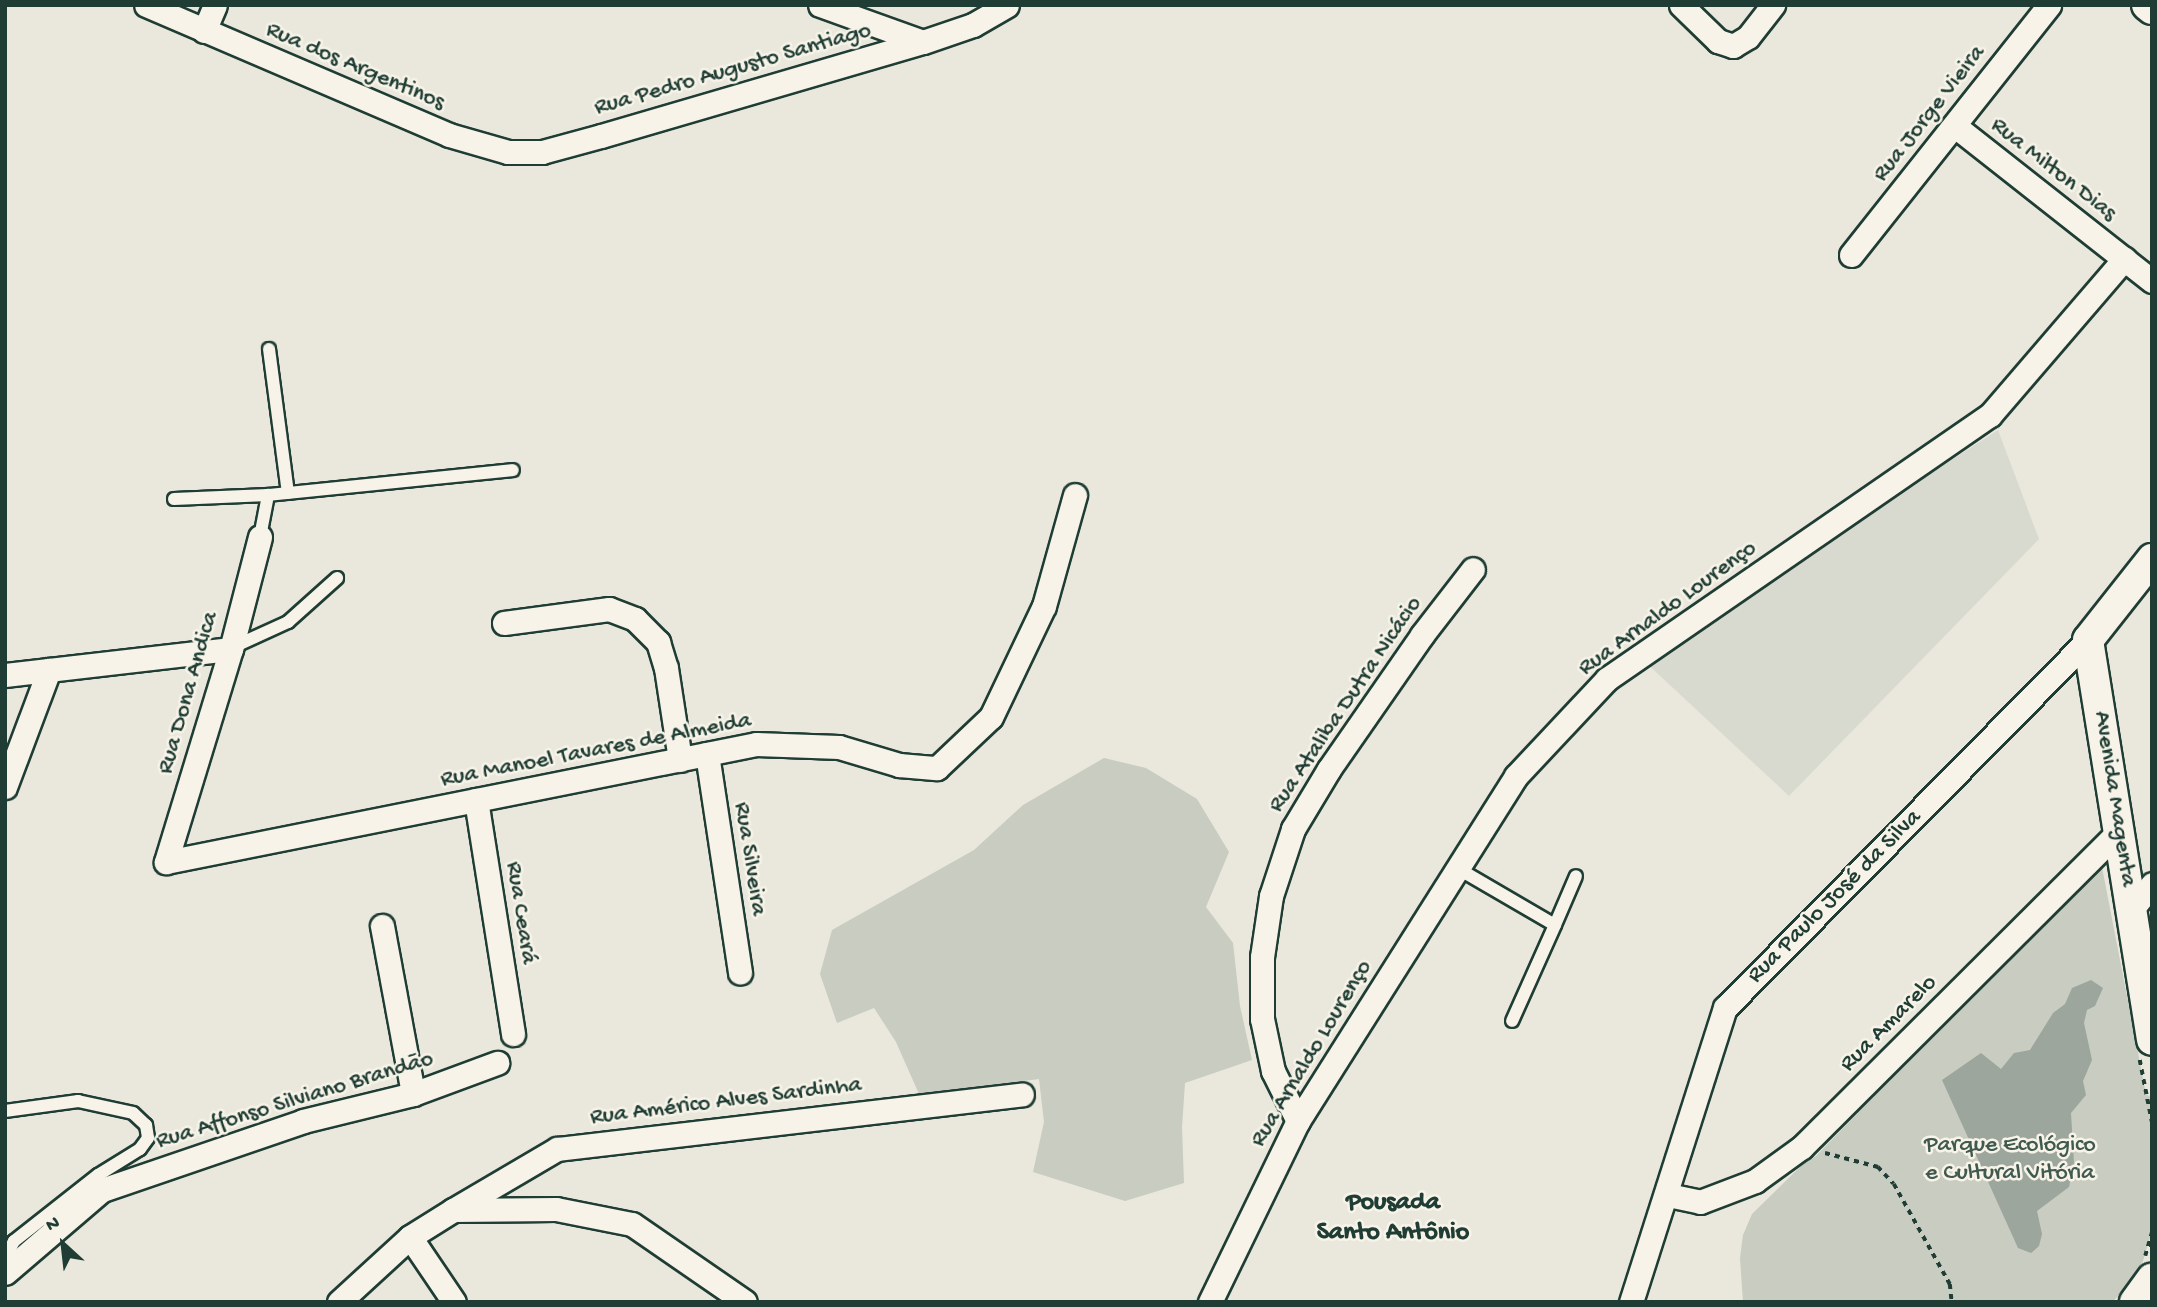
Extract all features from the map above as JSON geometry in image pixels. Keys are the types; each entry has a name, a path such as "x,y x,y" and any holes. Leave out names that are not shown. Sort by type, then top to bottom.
{"street":[{"name":"Rua dos Argentinos","path":"146,5 449,135 508,152"},
{"path":"204,31 215,5"},
{"path":"820,5 923,42"},
{"name":"Rua Pedro Augusto Santiago","path":"508,152 542,152 923,42 973,25 1007,5"},
{"path":"1681,5 1718,41 1733,46 1748,37 1773,5"},
{"name":"Rua Jorge Vieira","path":"1851,255 2049,5"},
{"path":"2147,5 2152,9"},
{"name":"Rua Milton Dias","path":"1955,126 2152,281"},
{"name":"Rua Arnaldo Lourenço","path":"1210,1302 1298,1121 1516,776 1607,679 1990,415 2124,259"},
{"name":"Rua Manoel Tavares de Almeida","path":"166,862 756,744 839,747 899,765 937,768 990,717 1044,606 1075,495"},
{"name":"Rua Dona Andica","path":"166,862 231,649 260,537"},
{"name":"Rua Paulo José da Silva","path":"1630,1302 1668,1195 1725,1008 2088,640 2152,559"},
{"name":"Rua Ataliba Dutra Nicácio","path":"1298,1121 1273,1071 1262,1019 1262,957 1271,896 1293,829 1329,769 1422,635 1473,569"},
{"path":"504,623 609,608 635,619 658,642 666,668 680,760"},
{"name":"Avenida Magenta","path":"2088,640 2152,1040"},
{"path":"5,675 231,649"},
{"path":"5,787 49,670"},
{"name":"Rua Silveira","path":"707,754 740,973"},
{"name":"Rua Ceará","path":"476,800 513,1034"},
{"name":"Rua Amarelo","path":"1668,1195 1700,1202 1755,1181 1802,1147 2118,832"},
{"path":"2132,909 2152,884"},
{"path":"382,926 413,1094"},
{"name":"Rua Affonso Silviano Brandão","path":"5,1273 102,1190 303,1121 413,1094 497,1063"},
{"name":"Rua Américo Alves Sardinha","path":"453,1210 557,1149 1022,1094"},
{"path":"339,1302 410,1237 453,1210 556,1209 632,1224 745,1302"},
{"path":"410,1237 454,1302"}],"lane":[{"path":"269,349 288,493"},
{"path":"174,499 268,495 513,470"},
{"path":"260,537 268,495"},
{"path":"231,649 288,622 337,578"},
{"path":"1457,868 1555,925"},
{"path":"1512,1021 1576,876"},
{"path":"5,1111 78,1101 133,1113 146,1125 148,1138 140,1149 99,1175 14,1241 5,1259"}],"path":[{"path":"1802,1147 1878,1167 1906,1202 1950,1284 1952,1302"}],"shaded area":[{"path":"1998,430 2039,539 1789,796 1643,660"},
{"path":"2091,980 2103,988 2095,1006 2087,1010 2084,1023 2092,1060 2083,1081 2086,1095 2071,1113 2074,1163 2069,1187 2037,1211 2042,1234 2039,1246 2031,1253 2018,1248 1942,1080 1981,1053 2001,1069 2014,1053 2030,1050 2053,1013 2065,1004 2072,988"}],"green space":[{"path":"1104,758 1146,768 1197,799 1229,852 1206,907 1233,943 1240,1006 1252,1060 1185,1083 1182,1127 1184,1183 1125,1201 1033,1172 1044,1122 1039,1079 919,1094 896,1042 874,1008 837,1023 820,974 832,930 974,850 1023,805"},
{"name":"Parque Ecológico e Cultural Vitória","path":"2101,862 2146,1094 2152,1098 2152,1231 2143,1261 2113,1302 1743,1302 1740,1258 1743,1235 1752,1214 1803,1164 1816,1156"}],"district":[{"name":"Pousada Santo Antônio","path":"1393,1219"}]}
